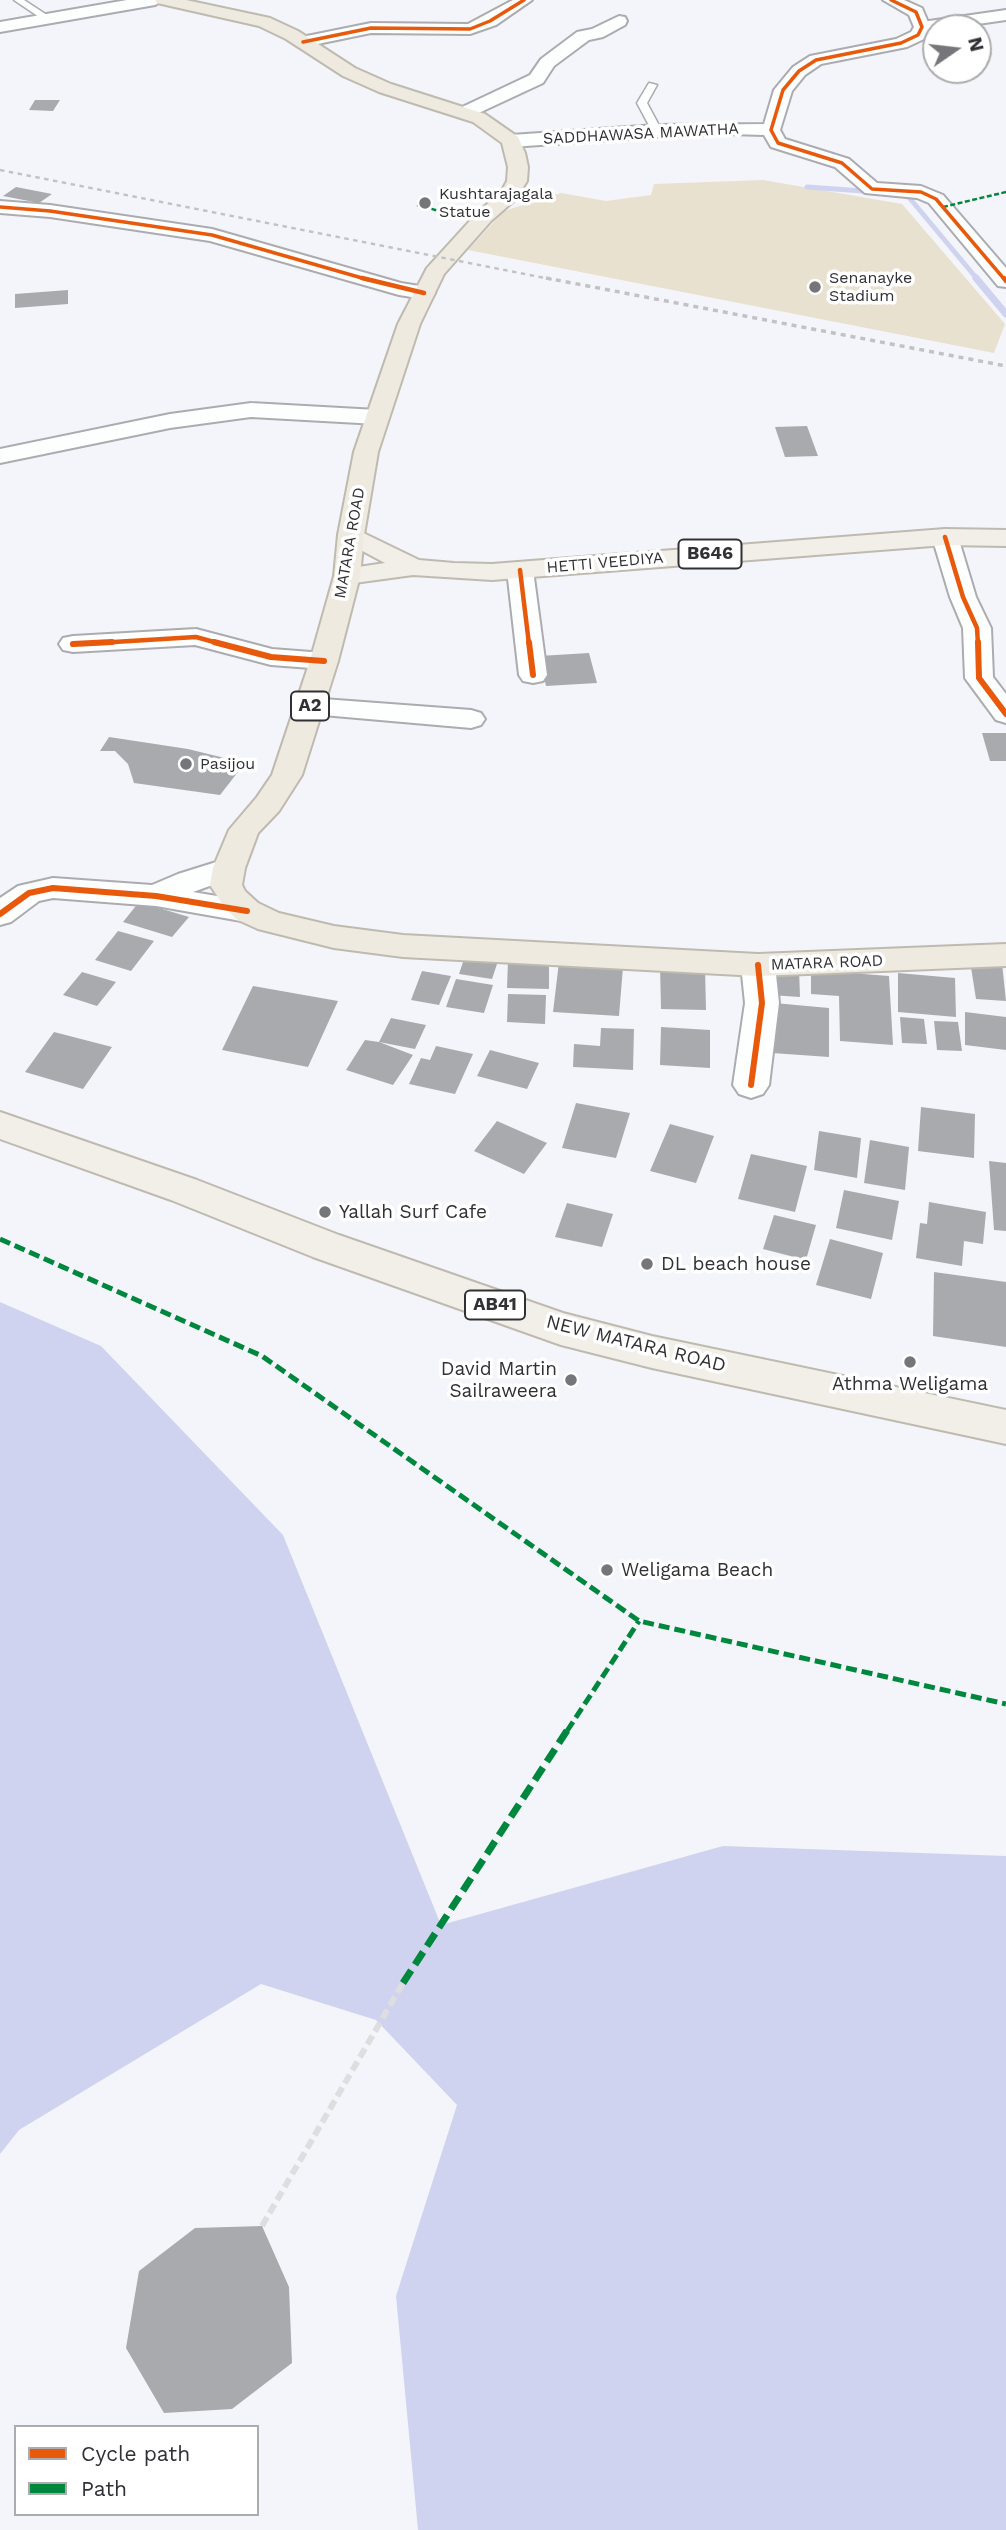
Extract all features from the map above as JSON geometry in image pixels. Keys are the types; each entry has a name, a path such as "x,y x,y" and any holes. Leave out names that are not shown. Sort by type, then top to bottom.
{"highway":[{"path":"163,0 264,22 303,42 337,66 385,88 464,113 492,125 510,141"},
{"name":"MATARA ROAD","path":"229,868 244,831 268,804 287,775 310,707 347,576 351,535 366,452 396,360 424,293 444,259 509,195 517,181 516,153 510,141"},
{"path":"229,868 226,885 247,911"},
{"name":"MATARA ROAD","path":"247,911 300,929 403,946 758,965 1006,955"}],"main road":[{"name":"HETTI VEEDIYA","path":"351,535 414,567"},
{"name":"HETTI VEEDIYA","path":"347,576 414,567 454,572 520,570 945,537 1006,538"},
{"name":"NEW MATARA ROAD","path":"0,1125 184,1190 326,1246 561,1329 652,1352 1006,1427"}],"street":[{"path":"0,27 45,17 155,0"},
{"path":"499,0 522,1"},
{"path":"891,0 916,12 922,27 918,35 901,43 816,60 807,65 783,90 771,131 778,142 842,163 872,189 921,192 936,199 1006,281"},
{"path":"303,42 371,28 470,29 490,21 522,1"},
{"path":"464,113 537,79 547,63 583,36 597,33 619,21"},
{"name":"SADDHAWASA MAWATHA","path":"510,141 729,128 771,131"},
{"path":"0,207 50,211 212,235 399,289 424,293"},
{"path":"0,456 170,421 251,410 377,417"},
{"path":"945,537 963,597 977,628 979,678 1006,714"},
{"path":"520,570 533,675"},
{"path":"73,645 196,637 271,657 324,662"},
{"path":"310,707 471,719"},
{"path":"156,896 189,881 229,868"},
{"path":"0,914 29,893 53,888 156,896 247,911"},
{"path":"751,1085 762,1003 758,965"}],"lane":[{"path":"18,0 45,17"},
{"path":"652,85 642,103 657,131"}],"path":[{"path":"262,2226 403,1983"}],"shaded area":[{"name":"Senanayke Stadium","path":"763,180 902,204 1005,324 994,353 468,250 504,211 561,193 606,201 651,195 654,184"}],"water":[{"path":"0,1302 101,1346 283,1535 441,1925 723,1846 1006,1856 1006,2530 418,2530 396,2296 457,2105 376,2020 261,1984 19,2130 0,2154"}],"building":[{"path":"35,100 60,100 53,111 29,110"},
{"path":"16,187 52,194 39,203 3,196"},
{"path":"68,290 68,304 15,308 15,294"},
{"path":"807,426 818,456 785,457 775,427"},
{"path":"589,653 597,683 546,686 539,656"},
{"path":"982,733 1006,733 1006,761 990,761"},
{"path":"109,737 188,749 245,763 220,795 134,783 128,764 115,751 100,751"},
{"path":"139,902 189,917 172,937 123,922"},
{"path":"118,931 154,941 131,971 95,960"},
{"path":"465,956 498,961 492,979 459,974"},
{"path":"508,961 549,962 549,989 507,988"},
{"path":"970,961 1002,963 1006,1001 976,999"},
{"path":"559,962 623,967 619,1016 553,1012"},
{"path":"660,965 705,967 706,1010 661,1009"},
{"path":"770,967 799,969 800,997 770,995"},
{"path":"811,970 889,976 893,1045 840,1041 839,996 811,994"},
{"path":"422,971 451,976 439,1005 411,1000"},
{"path":"82,972 116,982 97,1006 63,995"},
{"path":"898,973 955,978 956,1017 898,1012"},
{"path":"456,979 493,985 484,1013 446,1007"},
{"path":"253,986 338,1001 308,1067 222,1050"},
{"path":"508,994 546,995 545,1024 507,1022"},
{"path":"774,1003 829,1008 829,1057 772,1053"},
{"path":"965,1012 1006,1017 1006,1050 965,1045"},
{"path":"900,1017 924,1019 927,1044 902,1043"},
{"path":"391,1018 426,1025 415,1049 379,1042"},
{"path":"934,1021 958,1022 962,1051 937,1050"},
{"path":"661,1027 710,1030 710,1068 660,1065"},
{"path":"601,1028 634,1029 633,1070 573,1067 574,1044 600,1046"},
{"path":"54,1032 112,1047 83,1089 25,1072"},
{"path":"365,1040 379,1042 413,1055 393,1085 346,1070"},
{"path":"436,1046 473,1054 455,1094 409,1084 421,1058 430,1060"},
{"path":"490,1050 539,1063 527,1089 477,1076"},
{"path":"576,1103 630,1113 616,1158 562,1148"},
{"path":"921,1107 975,1114 974,1158 918,1151"},
{"path":"497,1121 547,1143 524,1174 474,1151"},
{"path":"670,1124 714,1136 696,1183 650,1171"},
{"path":"819,1131 861,1138 857,1178 814,1170"},
{"path":"870,1140 909,1147 905,1190 864,1183"},
{"path":"751,1154 807,1166 795,1212 738,1199"},
{"path":"989,1161 1006,1163 1006,1231 994,1230"},
{"path":"844,1190 899,1201 892,1240 836,1228"},
{"path":"929,1202 986,1212 983,1244 964,1241 962,1266 916,1258 920,1223 927,1224"},
{"path":"567,1203 613,1214 602,1247 555,1237"},
{"path":"774,1215 816,1225 806,1260 763,1249"},
{"path":"830,1239 883,1253 871,1299 816,1285"},
{"path":"934,1272 1006,1282 1006,1347 933,1336"},
{"path":"262,2226 289,2287 292,2363 232,2409 164,2413 126,2348 139,2271 195,2228"}],"waterway":[{"path":"807,187 877,192"},
{"path":"897,194 907,195 978,280"},
{"path":"976,278 1006,314"}],"railway":[{"path":"0,170 555,280"},
{"path":"546,278 1006,366"}],"marked path":[{"path":"943,207 1006,192"},
{"path":"417,205 443,212 484,217"},
{"path":"0,1239 262,1356 639,1621 1006,1704"},
{"path":"403,1983 639,1621"}],"cycle path":[{"path":"303,42 371,28 470,29 490,21 524,0"},
{"path":"891,0 916,12 922,27 918,35 901,43 816,60 799,71 783,90 771,130 778,143 842,163 872,189 921,192 936,199 1006,281"},
{"path":"0,207 50,211 212,235 399,289 424,293"},
{"path":"945,537 963,597 977,628 979,678 1006,714"},
{"path":"520,570 533,675"},
{"path":"73,644 196,637 271,657 324,661"},
{"path":"0,914 29,893 53,888 156,896 247,911"},
{"path":"751,1085 762,1003 758,965"}],"place":[{"name":"Kushtarajagala Statue","path":"425,203"},
{"name":"Senanayke Stadium","path":"815,287"},
{"name":"Pasijou","path":"186,764"},
{"name":"Yallah Surf Cafe","path":"325,1212"},
{"name":"DL beach house","path":"647,1264"},
{"name":"Athma Weligama","path":"910,1362"},
{"name":"David Martin Sailraweera","path":"571,1380"},
{"name":"Weligama Beach","path":"607,1570"}]}
